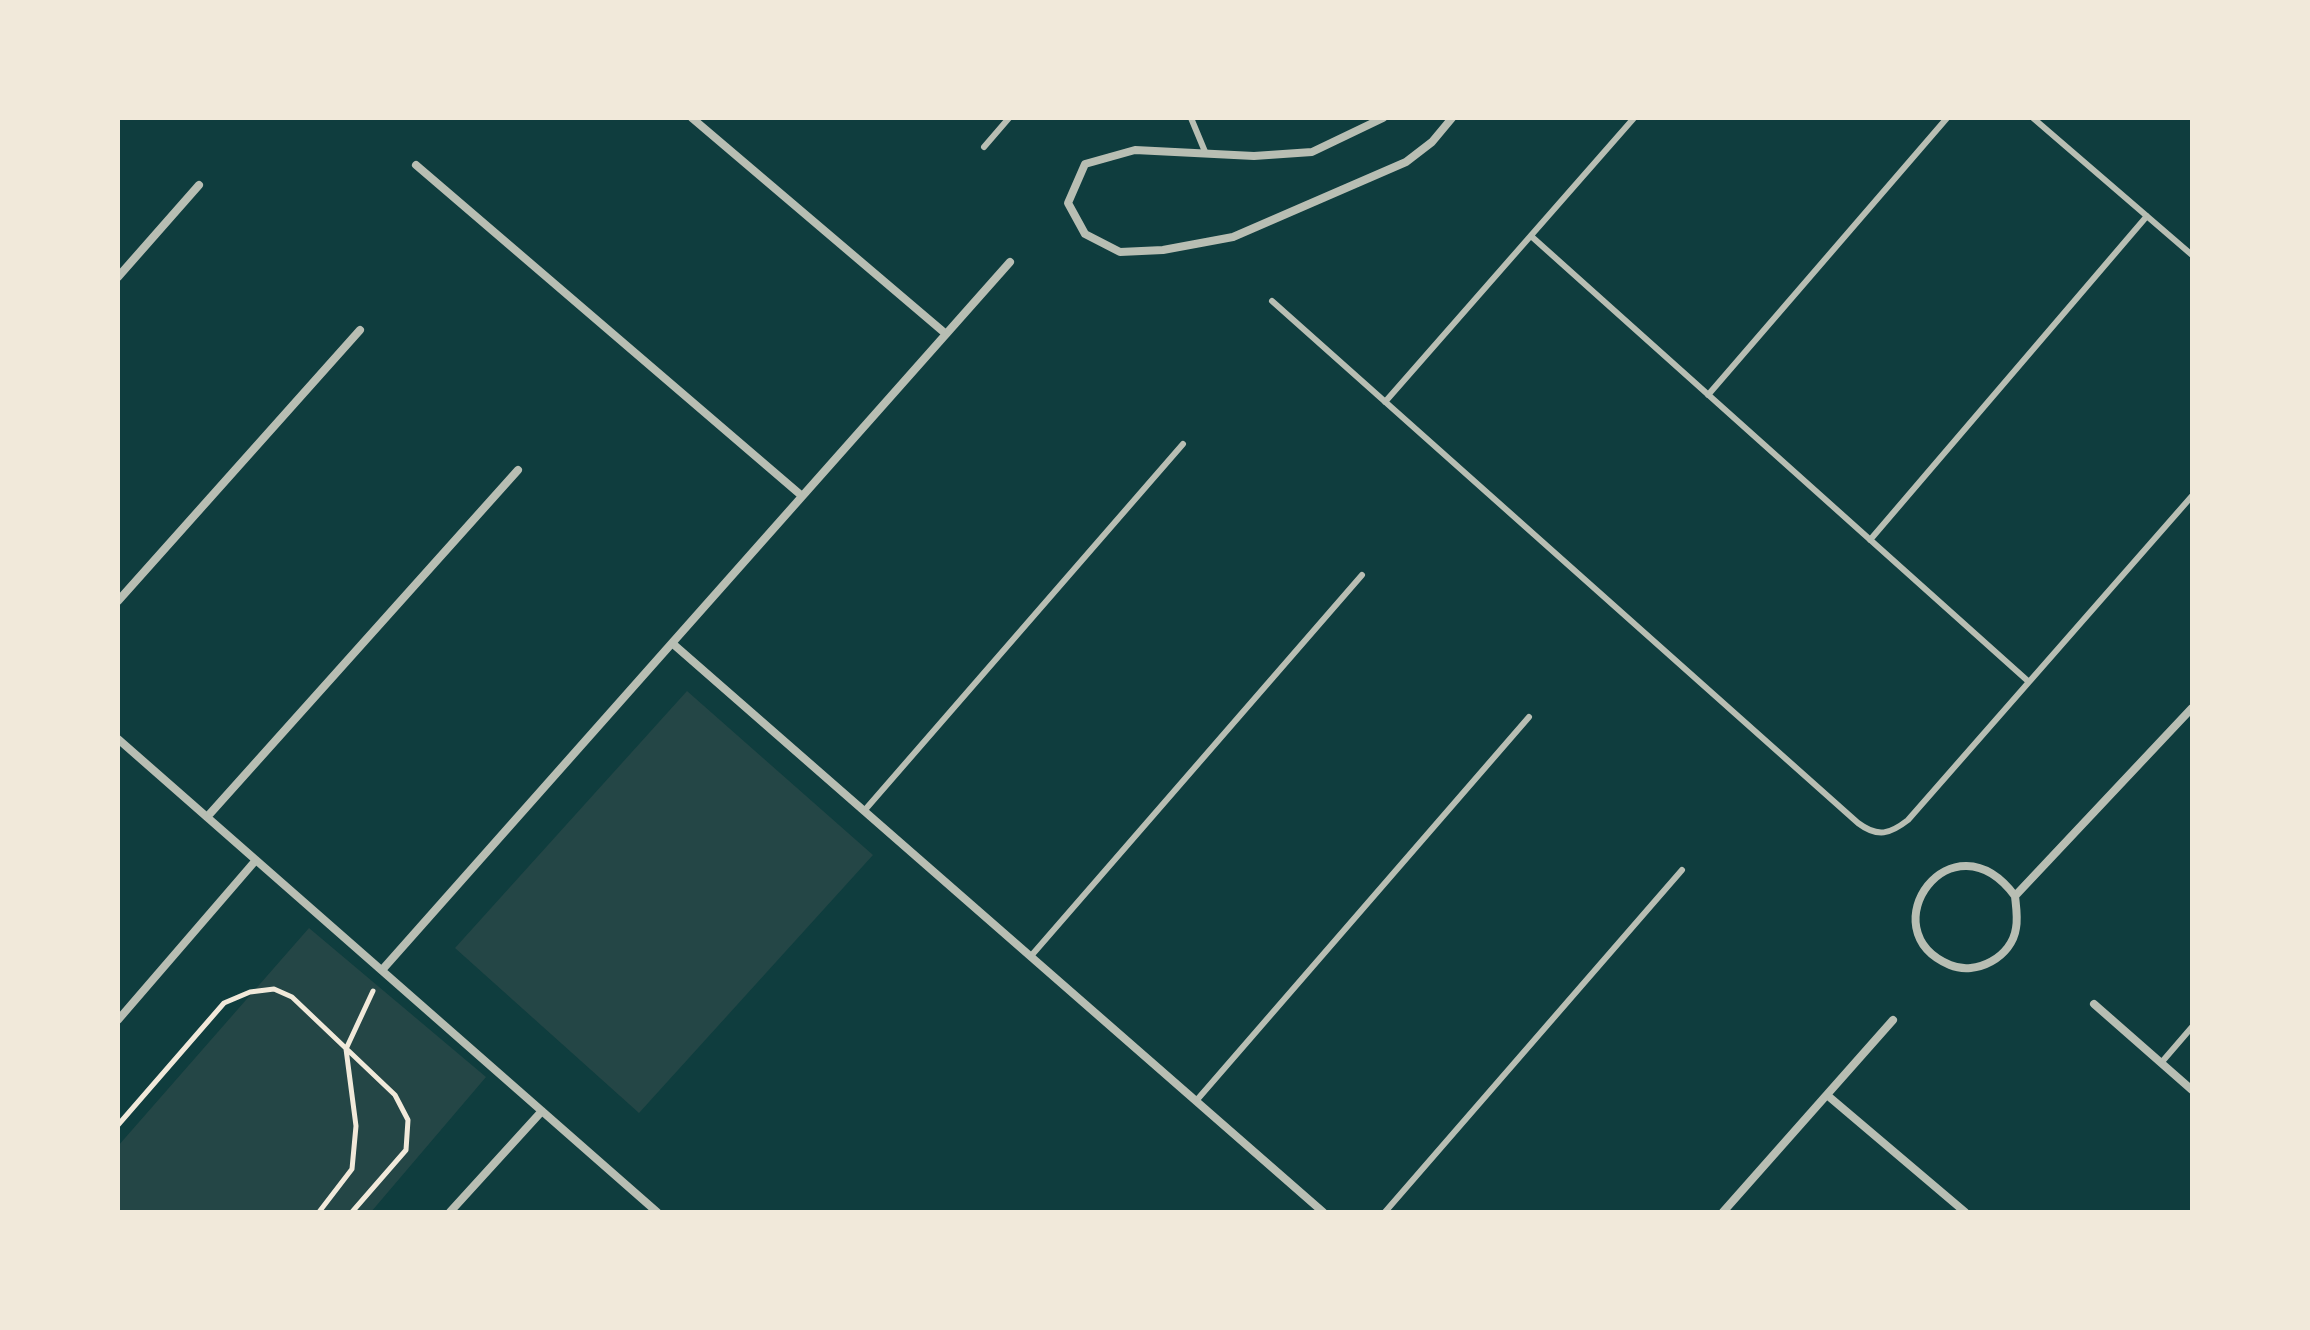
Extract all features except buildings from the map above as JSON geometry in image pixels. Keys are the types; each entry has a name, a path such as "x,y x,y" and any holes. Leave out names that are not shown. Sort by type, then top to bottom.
{"street":[{"path":"692,118 946,334"},
{"path":"1383,118 1312,152 1254,156 1135,150 1085,164 1068,203 1085,234 1120,252 1163,250 1233,237 1406,162 1432,142 1452,118"},
{"path":"416,165 802,496"},
{"path":"118,277 199,185"},
{"path":"382,970 1010,262"},
{"path":"118,601 360,330"},
{"path":"207,817 518,470"},
{"path":"672,643 1323,1212"},
{"path":"2015,896 2005,883 1985,868 1960,865 1937,874 1920,893 1915,917 1920,941 1937,959 1960,969 1985,966 2005,952 2016,930 2015,896 2192,708"},
{"path":"118,739 657,1212"},
{"path":"118,1020 256,860"},
{"path":"2094,1004 2192,1090"},
{"path":"1723,1212 1893,1020"},
{"path":"1827,1095 1965,1212"},
{"path":"450,1212 542,1111"}],"lane":[{"path":"984,147 1009,118"},
{"path":"1191,118 1206,154"},
{"path":"1385,402 1634,118"},
{"path":"1708,395 1947,118"},
{"path":"2033,118 2192,255"},
{"path":"1870,540 2147,216"},
{"path":"1531,236 2029,682"},
{"path":"1272,301 1874,834 1891,832 1908,820 2192,496"},
{"path":"864,811 1183,444"},
{"path":"1031,956 1362,575"},
{"path":"1196,1101 1529,717"},
{"path":"1385,1212 1682,870"},
{"path":"2161,1063 2192,1027"}],"path":[{"path":"319,1212 352,1169 356,1126 346,1049 382,970"},
{"path":"118,1125 224,1003 250,992 274,989 292,997 395,1095 408,1120 406,1150 352,1212"}],"shaded area":[{"path":"687,691 873,855 639,1113 455,948"},
{"path":"309,928 486,1077 371,1212 118,1212 118,1146"}]}
